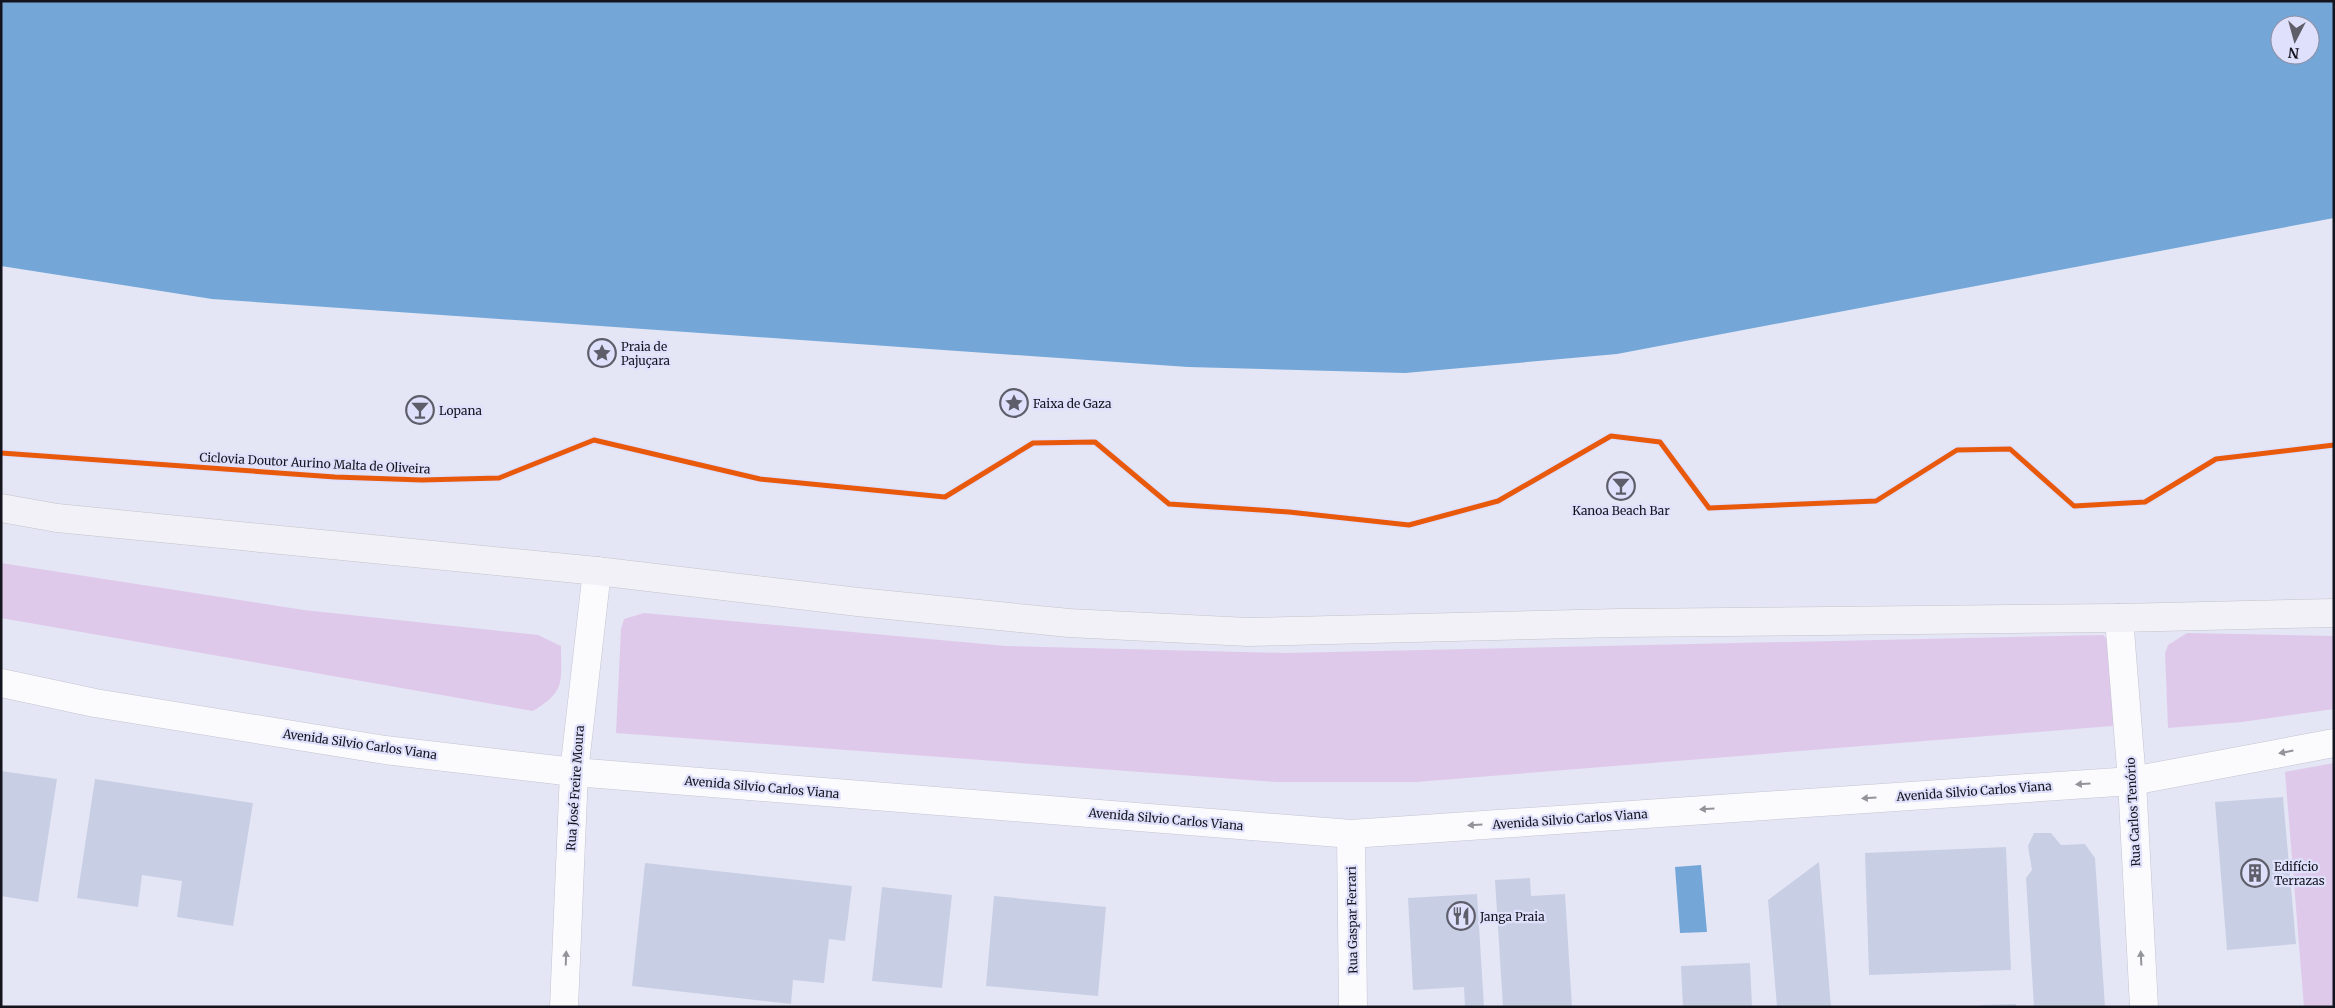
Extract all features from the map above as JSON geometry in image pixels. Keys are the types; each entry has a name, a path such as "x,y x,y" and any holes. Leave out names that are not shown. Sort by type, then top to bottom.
{"main road":[{"path":"1,508 57,518 597,571 858,602 1069,623 1248,632 1609,623 2119,618 2334,612"}],"street":[{"name":"Rua José Freire Moura","path":"564,1007 574,772 597,571"},
{"name":"Rua Carlos Tenório","path":"2119,618 2132,781 2144,1007"},
{"name":"Avenida Silvio Carlos Viana","path":"1,683 96,703 385,750 574,772 1351,834 2132,781 2334,743"},
{"name":"Rua Gaspar Ferrari","path":"1351,834 1353,1007"}],"shaded area":[{"path":"1,563 304,610 538,635 561,646 561,677 556,691 544,704 533,711 1,618"},
{"path":"644,613 1006,646 1285,653 2103,635 2121,652 2124,725 1416,782 1276,782 616,733 621,629 624,619"},
{"path":"2187,633 2334,636 2334,709 2242,722 2168,728 2165,653 2168,645"},
{"path":"2334,763 2334,1007 2304,1007 2285,772"}],"water":[{"path":"1,1 2334,1 2334,218 1617,354 1405,373 1188,367 212,299 1,266"},
{"path":"1701,865 1707,932 1680,933 1675,867"}],"building":[{"path":"1,771 57,779 38,902 1,896"},
{"path":"95,779 253,803 233,926 177,917 182,881 142,875 138,907 77,898"},
{"name":"Edifício Terrazas","path":"2283,797 2296,944 2227,950 2215,802"},
{"path":"2034,833 2051,833 2061,845 2085,844 2095,858 2105,1007 2034,1007 2026,878 2032,870 2028,846"},
{"path":"2006,847 2011,970 1869,975 1865,853"},
{"path":"1819,862 1831,1007 1777,1007 1768,900"},
{"path":"645,863 852,886 845,941 829,939 824,983 793,980 791,1004 632,986"},
{"path":"1530,878 1531,896 1565,894 1572,1007 1503,1007 1495,880"},
{"path":"882,887 952,895 942,988 872,981"},
{"path":"1477,894 1484,1007 1465,1007 1464,987 1413,990 1408,898"},
{"path":"994,896 1106,907 1098,996 986,986"},
{"path":"1750,963 1752,1007 1683,1007 1681,966"},
{"path":"2016,1004 2016,1007 1980,1007 1980,1005"}],"cycle path":[{"name":"Ciclovia Doutor Aurino Malta de Oliveira","path":"1,453 335,477 422,480 499,478 594,440 760,479 945,497 1033,443 1095,442 1169,504 1289,512 1409,525 1498,501 1611,436 1660,442 1709,508 1876,501 1957,450 2010,449 2074,506 2145,502 2216,459 2334,445"}],"place":[{"name":"Praia de Pajuçara","path":"602,353"},
{"name":"Faixa de Gaza","path":"1014,403"},
{"name":"Lopana","path":"420,410"},
{"name":"Kanoa Beach Bar","path":"1621,486"},
{"name":"Edifício Terrazas","path":"2255,873"},
{"name":"Janga Praia","path":"1461,916"}]}
